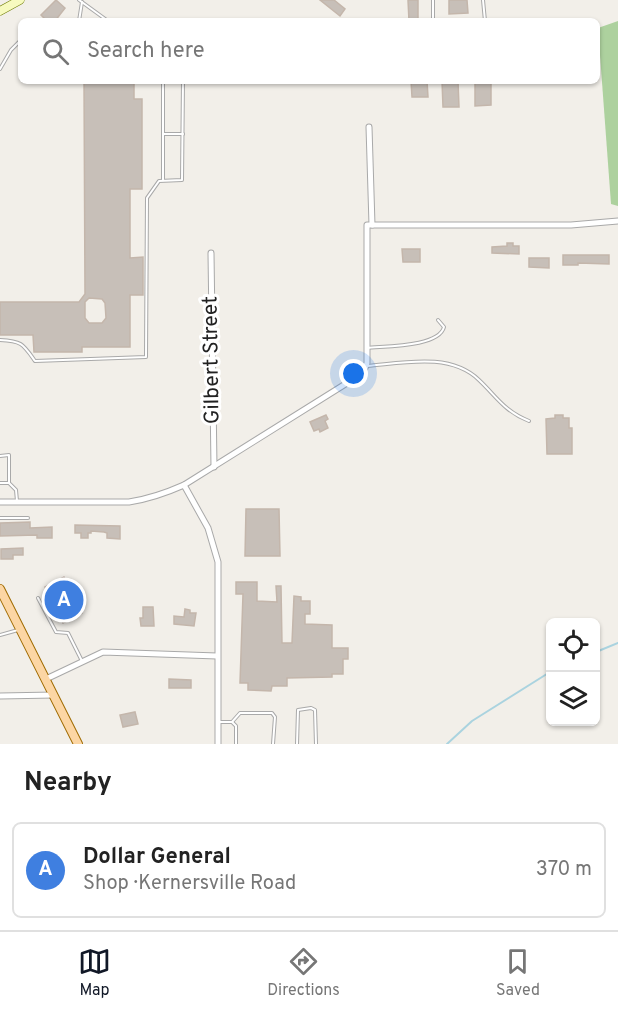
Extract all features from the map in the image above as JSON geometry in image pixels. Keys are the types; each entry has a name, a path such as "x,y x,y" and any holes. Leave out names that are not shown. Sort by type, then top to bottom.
{"main road":[{"path":"0,11 20,0"},
{"path":"0,589 78,744"}],"street":[{"path":"369,126 372,225"},
{"path":"0,502 146,500 184,485 363,373 366,366 367,348 367,225 618,221"},
{"name":"Gilbert Street","path":"211,253 214,467"},
{"path":"184,485 208,528 218,562 218,744"},
{"path":"46,679 103,652 217,656"},
{"path":"0,696 54,695"}],"lane":[{"path":"432,0 434,18"},
{"path":"483,0 485,18"},
{"path":"79,18 80,1"},
{"path":"80,1 104,18"},
{"path":"0,69 10,50 18,43"},
{"path":"163,181 164,84"},
{"path":"0,340 15,341 26,346 35,361 146,357 147,198 159,181 182,180 183,84"},
{"path":"163,134 183,134"},
{"path":"367,348 434,339 444,327 438,320"},
{"path":"366,366 443,362 454,364 478,378 501,405 514,415 529,421"},
{"path":"0,456 9,455 9,483"},
{"path":"0,483 9,483 16,490 17,502"},
{"path":"0,518 28,518"},
{"path":"38,598 56,632 69,633 82,661"},
{"path":"0,634 21,629"},
{"path":"297,744 298,710 311,708 315,710 317,720 316,744"},
{"path":"232,722 240,712 272,713 275,717 273,744"},
{"path":"217,722 232,722 236,726 236,744"}],"green space":[{"path":"618,21 618,206 611,204 600,27"}],"building":[{"path":"56,0 65,8 57,18 44,18 41,15"},
{"path":"320,0 334,0 345,9 340,16"},
{"path":"408,0 418,0 418,18 409,18"},
{"path":"449,0 467,0 468,13 449,14"},
{"path":"84,84 134,84 134,99 142,99 142,189 130,189 130,258 143,257 143,295 130,295 130,347 82,347 82,352 34,352 33,335 0,335 0,302 79,302 85,294","holes":["89,298 102,299 105,303 106,318 102,323 89,323 85,318 85,302"]},
{"path":"411,84 427,84 428,97 412,97"},
{"path":"442,84 458,84 459,107 443,107"},
{"path":"475,84 491,84 491,105 475,106"},
{"path":"507,243 519,246 519,254 492,253 492,247 507,246"},
{"path":"402,249 420,249 420,262 403,262"},
{"path":"563,255 609,255 609,264 563,265"},
{"path":"529,258 549,258 549,268 529,267"},
{"path":"326,415 328,419 325,421 328,428 320,432 319,429 314,431 310,422"},
{"path":"555,415 569,418 569,428 572,428 572,454 547,454 546,419 555,418"},
{"path":"246,509 279,509 280,556 245,556"},
{"path":"30,522 30,528 52,527 52,538 37,538 37,535 0,536 0,523"},
{"path":"75,525 120,526 120,539 107,538 107,533 104,532 91,531 88,533 88,538 81,538 81,533 75,533"},
{"path":"23,548 23,555 13,555 13,559 1,559 1,549"},
{"path":"64,577 82,613 63,623 45,587"},
{"path":"236,582 257,582 257,601 277,602 276,586 281,586 282,643 292,643 294,596 301,597 301,601 310,601 310,614 305,614 305,624 332,625 332,648 348,648 348,659 343,659 343,674 332,674 332,677 287,678 287,686 272,686 271,691 248,690 248,683 240,683 243,594 236,594"},
{"path":"143,607 153,607 154,626 141,626 140,618 143,618"},
{"path":"185,609 190,610 190,613 196,613 194,626 174,624 174,616 184,617"},
{"path":"169,679 191,680 191,688 169,688"},
{"path":"135,712 138,724 123,727 120,715"}],"waterway":[{"path":"600,650 618,643"},
{"path":"447,744 472,721 546,675"}],"place":[{"name":"Dollar General","path":"64,600"}]}
